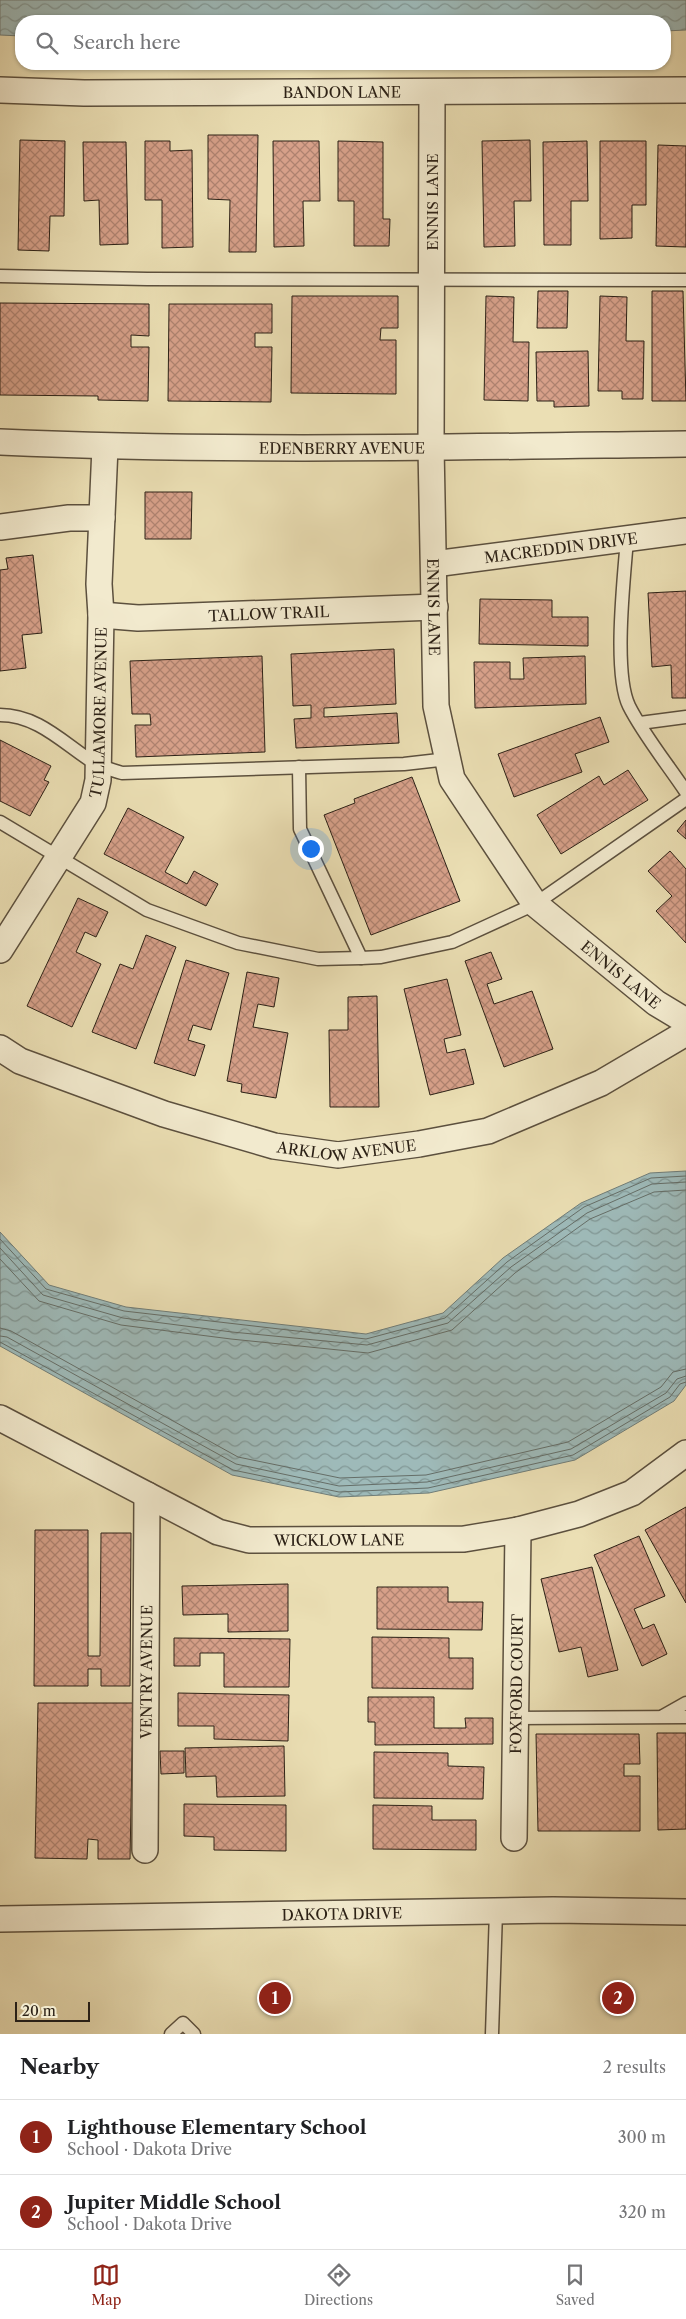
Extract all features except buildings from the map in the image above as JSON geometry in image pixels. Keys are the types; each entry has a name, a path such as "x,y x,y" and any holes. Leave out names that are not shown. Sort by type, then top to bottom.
{"street":[{"name":"BANDON LANE","path":"0,90 84,93 686,90"},
{"name":"ENNIS LANE","path":"432,92 431,447 436,706 452,779 535,904 656,1003 686,1021"},
{"name":"EDENBERRY AVENUE","path":"0,442 105,447 431,447 686,444"},
{"name":"TULLAMORE AVENUE","path":"0,950 60,858 93,803 98,780 102,616 99,584 105,447"},
{"path":"0,527 69,518 102,518"},
{"name":"MACREDDIN DRIVE","path":"434,564 686,531"},
{"name":"TALLOW TRAIL","path":"102,616 138,618 435,607"},
{"name":"ARKLOW AVENUE","path":"0,1048 20,1061 164,1114 274,1146 338,1155 419,1144 488,1131 601,1083 686,1033"},
{"name":"WICKLOW LANE","path":"0,1418 218,1532 249,1540 464,1539 518,1530 579,1514 632,1493 686,1454"},
{"name":"VENTRY AVENUE","path":"145,1850 147,1495"},
{"name":"FOXFORD COURT","path":"514,1838 518,1530"},
{"name":"DAKOTA DRIVE","path":"0,1919 496,1911 686,1912"}],"lane":[{"path":"0,276 147,279 431,278 686,280"},
{"path":"627,539 621,648 622,680 628,705 686,792"},
{"path":"0,715 13,715 46,728 98,765 122,773 404,764 448,760"},
{"path":"640,723 686,717"},
{"path":"299,767 300,829 361,958"},
{"path":"0,822 147,910 238,943 318,959 361,958 382,957 452,942 535,904 686,799"},
{"path":"661,1717 686,1703"},
{"path":"515,1718 686,1717"},
{"path":"492,2034 496,1911"},
{"path":"171,2034 183,2023 194,2034"}],"water":[{"path":"0,0 686,0 686,30 671,31 671,15 15,15 15,36 0,35"},
{"path":"686,1171 686,1385 674,1401 575,1460 429,1493 339,1497 232,1475 0,1346 0,1232 49,1285 126,1307 366,1334 443,1313 503,1258 581,1203 650,1173"}],"place":[{"name":"Lighthouse Elementary School","path":"275,1998"},
{"name":"Jupiter Middle School","path":"618,1998"}]}
